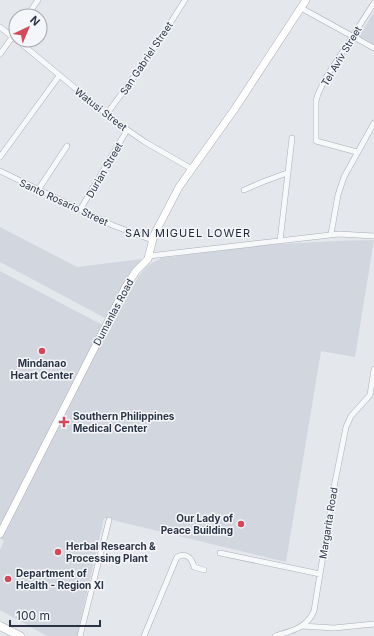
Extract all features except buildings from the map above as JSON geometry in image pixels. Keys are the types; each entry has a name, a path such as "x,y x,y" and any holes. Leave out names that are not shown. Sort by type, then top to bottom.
{"main road":[{"path":"149,256 152,240 179,187 234,110 306,0"},
{"name":"Dumanlas Road","path":"0,534 124,288 149,256"},
{"path":"0,626 20,636"}],"street":[{"name":"San Gabriel Street","path":"106,115 147,60 184,0"},
{"name":"Tel Aviv Street","path":"357,152 317,142 314,137 318,94 325,79 374,3"},
{"path":"301,8 374,48"},
{"path":"0,54 8,45"},
{"name":"Watusi Street","path":"27,48 106,115 127,130 192,168"},
{"path":"0,157 59,76"},
{"path":"331,234 342,184 357,152 374,123"},
{"name":"Durian Street","path":"80,210 127,130"},
{"path":"280,241 292,138"},
{"path":"38,190 67,146"},
{"name":"Santo Rosario Street","path":"0,171 112,225 152,240"},
{"path":"244,190 287,173"},
{"path":"149,256 331,234 374,235"},
{"path":"372,395 374,369"},
{"name":"Margarita Road","path":"302,626 311,618 314,611 334,482 346,427 351,416 372,395"},
{"path":"80,636 109,520"},
{"path":"220,553 320,574"},
{"path":"144,636 177,557 180,555 190,557 194,567 204,570"},
{"path":"276,636 302,626 334,628 374,624"}],"shaded area":[{"path":"374,12 374,44 359,36"},
{"path":"0,227 77,267 142,259 127,277 105,318 0,262"},
{"path":"374,240 355,357 321,351 286,562 104,518 77,636 47,636 0,610 0,550 4,541 0,538 0,271 110,329 138,277 147,266 161,258 265,245"}],"place":[{"name":"Mindanao Heart Center","path":"42,351"},
{"name":"Southern Philippines Medical Center","path":"64,422"},
{"name":"Our Lady of Peace Building","path":"241,524"},
{"name":"Herbal Research & Processing Plant","path":"58,552"},
{"name":"Department of Health - Region XI","path":"8,579"}],"district":[{"name":"SAN MIGUEL LOWER","path":"188,233"}]}
